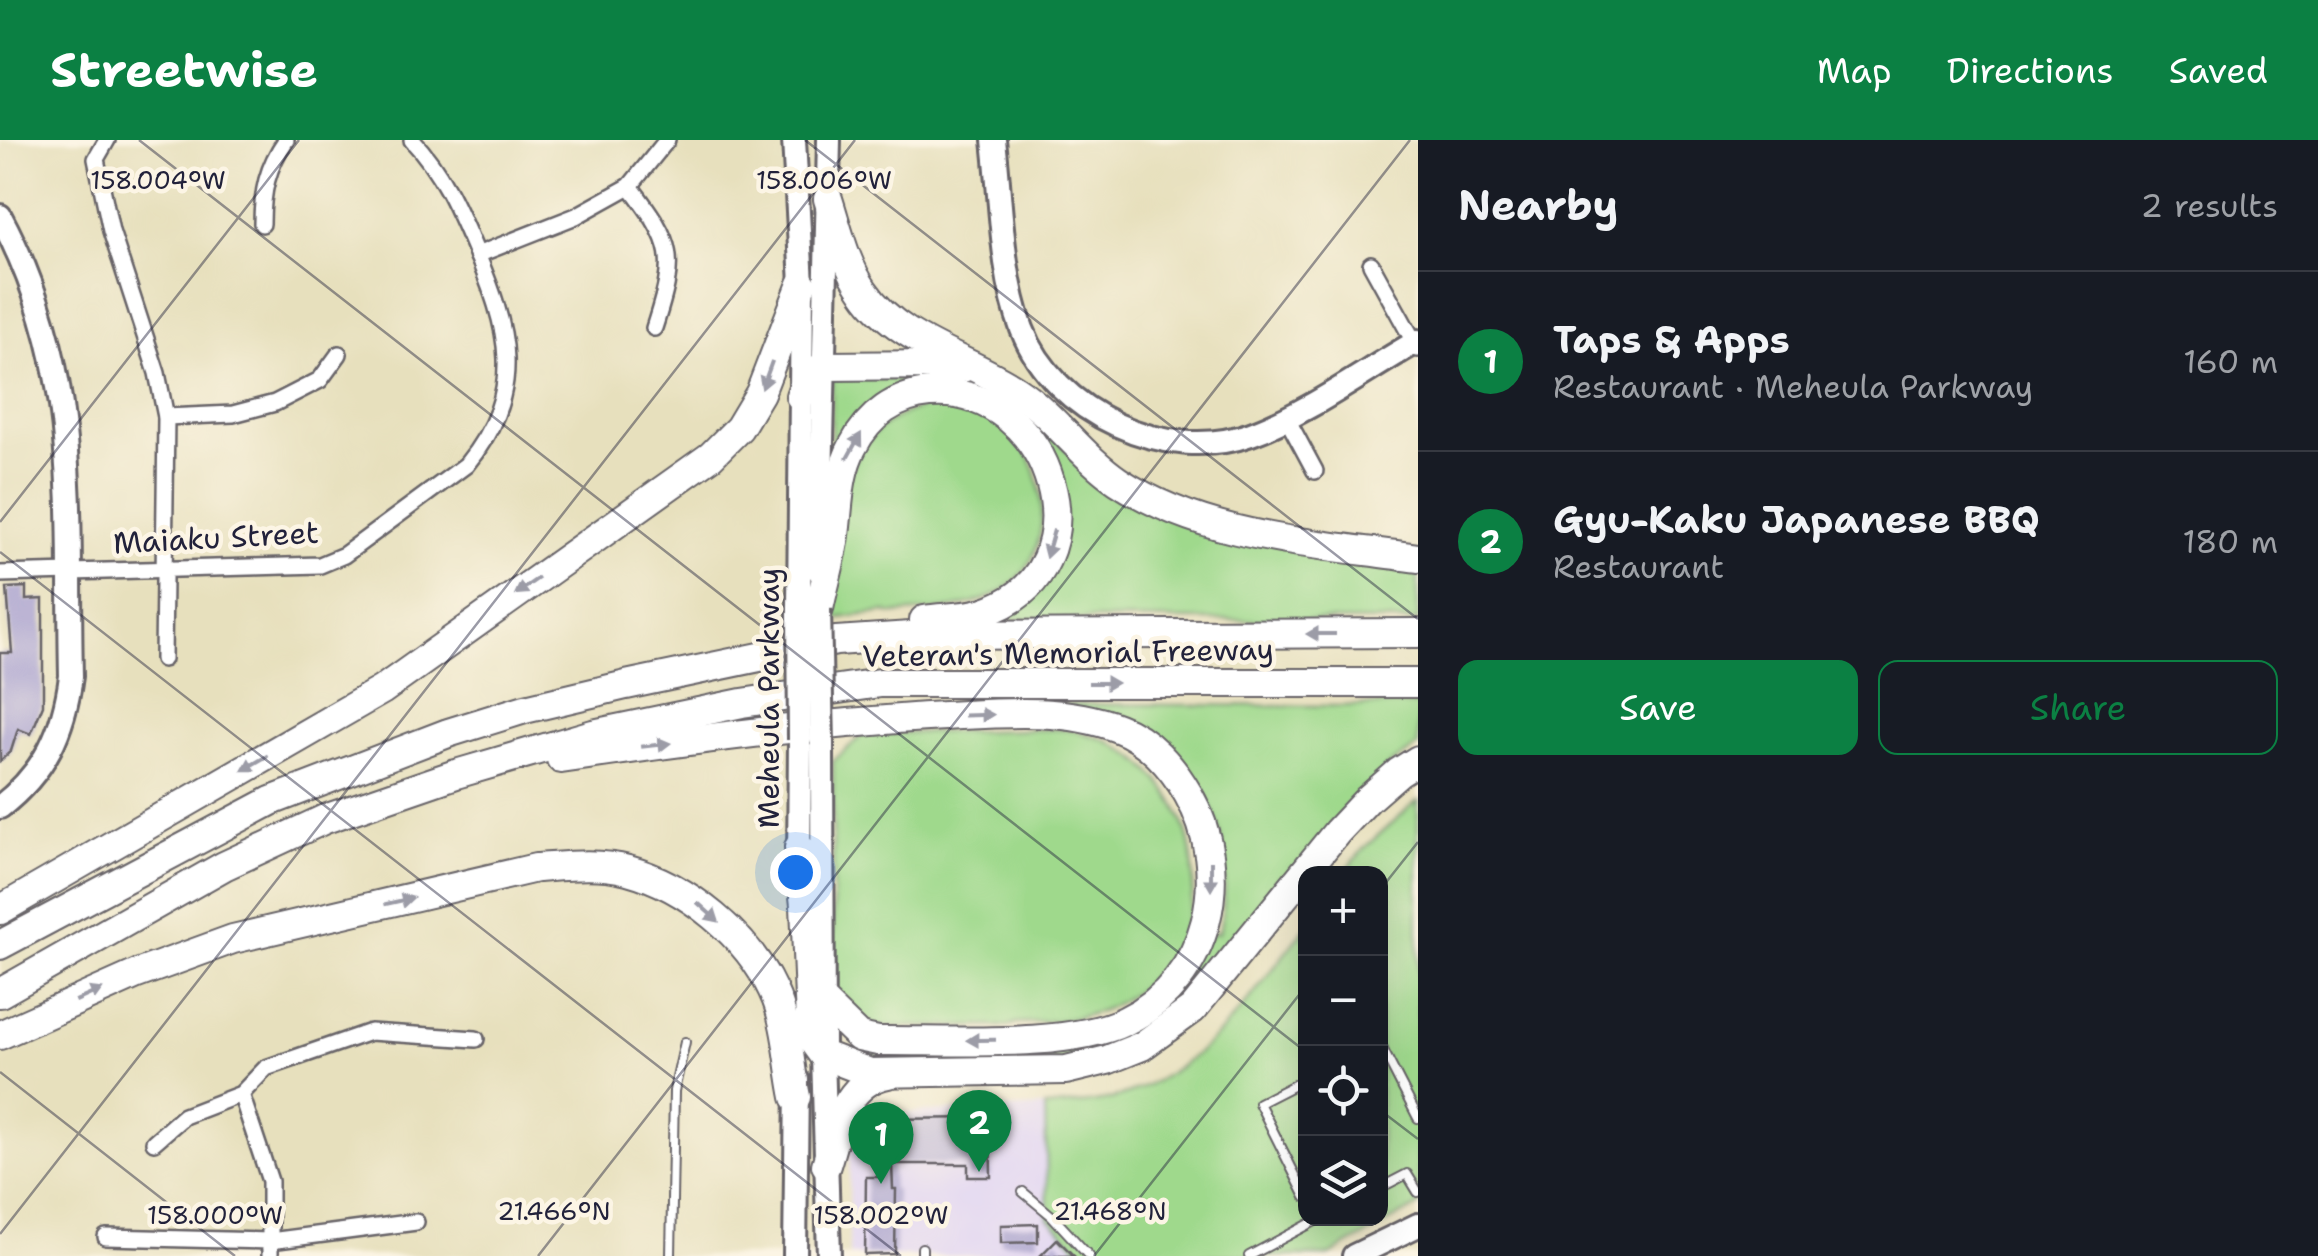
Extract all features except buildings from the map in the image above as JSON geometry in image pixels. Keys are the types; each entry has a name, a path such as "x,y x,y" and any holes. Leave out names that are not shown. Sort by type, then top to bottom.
{"highway":[{"path":"828,199 848,261 864,292 882,313 920,340 998,379 1041,408 1114,478 1159,506 1204,524 1418,558"},
{"path":"0,910 382,690 711,456 739,428 760,393 802,284"},
{"path":"800,396 812,372 824,366 939,365 998,379"},
{"path":"271,801 432,726 595,672 714,654 771,639 980,613 1000,605 1026,588 1044,566 1054,540 1057,516 1052,483 1029,437 1014,421 971,395 946,392 916,394 893,403 871,419 842,470 834,539 809,609"},
{"name":"Veteran's Memorial Freeway","path":"0,945 271,801 448,732 525,708 836,641 926,635 1418,634"},
{"name":"Veteran's Memorial Freeway","path":"0,993 224,866 325,819 456,774 593,734 742,703 880,684 1418,683"},
{"path":"456,774 648,746 875,720 991,714 1065,715 1110,725 1152,749 1177,774 1207,834 1212,870 1210,906 1189,964 1147,1008 1124,1022 1079,1036 878,1041 859,1037 824,1003"},
{"path":"826,1165 844,1110 869,1077 1066,1070 1107,1060 1164,1033 1193,1009 1337,832 1378,790 1418,760"},
{"path":"798,847 806,906 810,1022 815,1044 823,1054 853,1069 889,1074"},
{"path":"0,1036 136,974 267,929 536,868 625,869 661,881 696,901 732,934 773,991 796,1098"}],"main road":[{"name":"Meheula Parkway","path":"794,140 802,284 800,396 824,1003 829,1256"},
{"name":"Meheula Parkway","path":"809,609 824,366 828,140"},
{"path":"994,140 1010,274 1022,329 1031,348 1052,377 1077,401 1133,432 1169,441 1228,440 1252,434 1417,344"},
{"path":"0,216 16,245 42,320 62,398 70,491 72,676 62,724 39,770 0,807"},
{"name":"Meheula Parkway","path":"795,1256 800,1003 798,847 811,742"},
{"path":"1354,1256 1418,1225"}],"street":[{"path":"107,140 96,159 104,199 157,373 166,417 163,659"},
{"path":"262,224 262,192 270,166 286,140"},
{"name":"Maiaku Street","path":"0,574 320,565 344,555 466,465 494,422 508,375 504,333 448,186 412,140"},
{"path":"477,255 576,216 630,186 668,140"},
{"path":"630,186 658,224 668,249 668,283 654,328"},
{"path":"1370,264 1417,344"},
{"path":"166,417 233,414 275,403 320,380 339,354"},
{"path":"1286,417 1315,471"},
{"path":"154,1142 184,1116 242,1094 266,1068 370,1032 476,1039"},
{"path":"242,1094 270,1182 270,1248"},
{"path":"106,1237 270,1248 416,1222"}],"lane":[{"path":"672,1256 674,1091 685,1042"},
{"path":"1381,1046 1418,1118"},
{"path":"1298,1083 1259,1103 1298,1181"},
{"path":"1388,1184 1418,1168"},
{"path":"1407,1174 1418,1192"},
{"path":"1023,1192 1052,1216 1088,1256"},
{"path":"1249,1256 1305,1226"}],"shaded area":[{"path":"1045,1107 1048,1217 1086,1256 849,1256 850,1115"}],"green space":[{"path":"832,379 944,379 985,387 1017,406 1116,492 1418,564 1418,621 984,619 1047,575 1045,444 938,383 842,449 831,442"},
{"path":"938,405 965,408 995,421 1029,456 1042,509 1037,545 1030,562 1005,589 979,601 936,610 831,619 844,484 850,468 868,440 891,421 905,413"},
{"path":"1055,704 1418,704 1418,746 1390,765 1303,866 1298,866 1298,871 1172,1017 1083,1060 845,1059 846,1047 1104,1037 1214,932 1219,933 1225,882 1221,836 1205,794 1175,752"},
{"path":"1062,729 1112,743 1150,771 1177,809 1191,852 1192,898 1178,941 1150,979 1107,1008 1062,1020 1009,1026 878,1027 851,1013 833,989 833,761 864,734"},
{"path":"1418,800 1418,1206 1388,1223 1388,866 1350,866 1365,847"},
{"path":"1298,937 1298,1226 1382,1226 1328,1256 1086,1256 1048,1217 1045,1107 1121,1096 1152,1083 1204,1048"}],"place":[{"name":"Gyu-Kaku Japanese BBQ","path":"979,1172"},
{"name":"Taps & Apps","path":"881,1184"}]}
